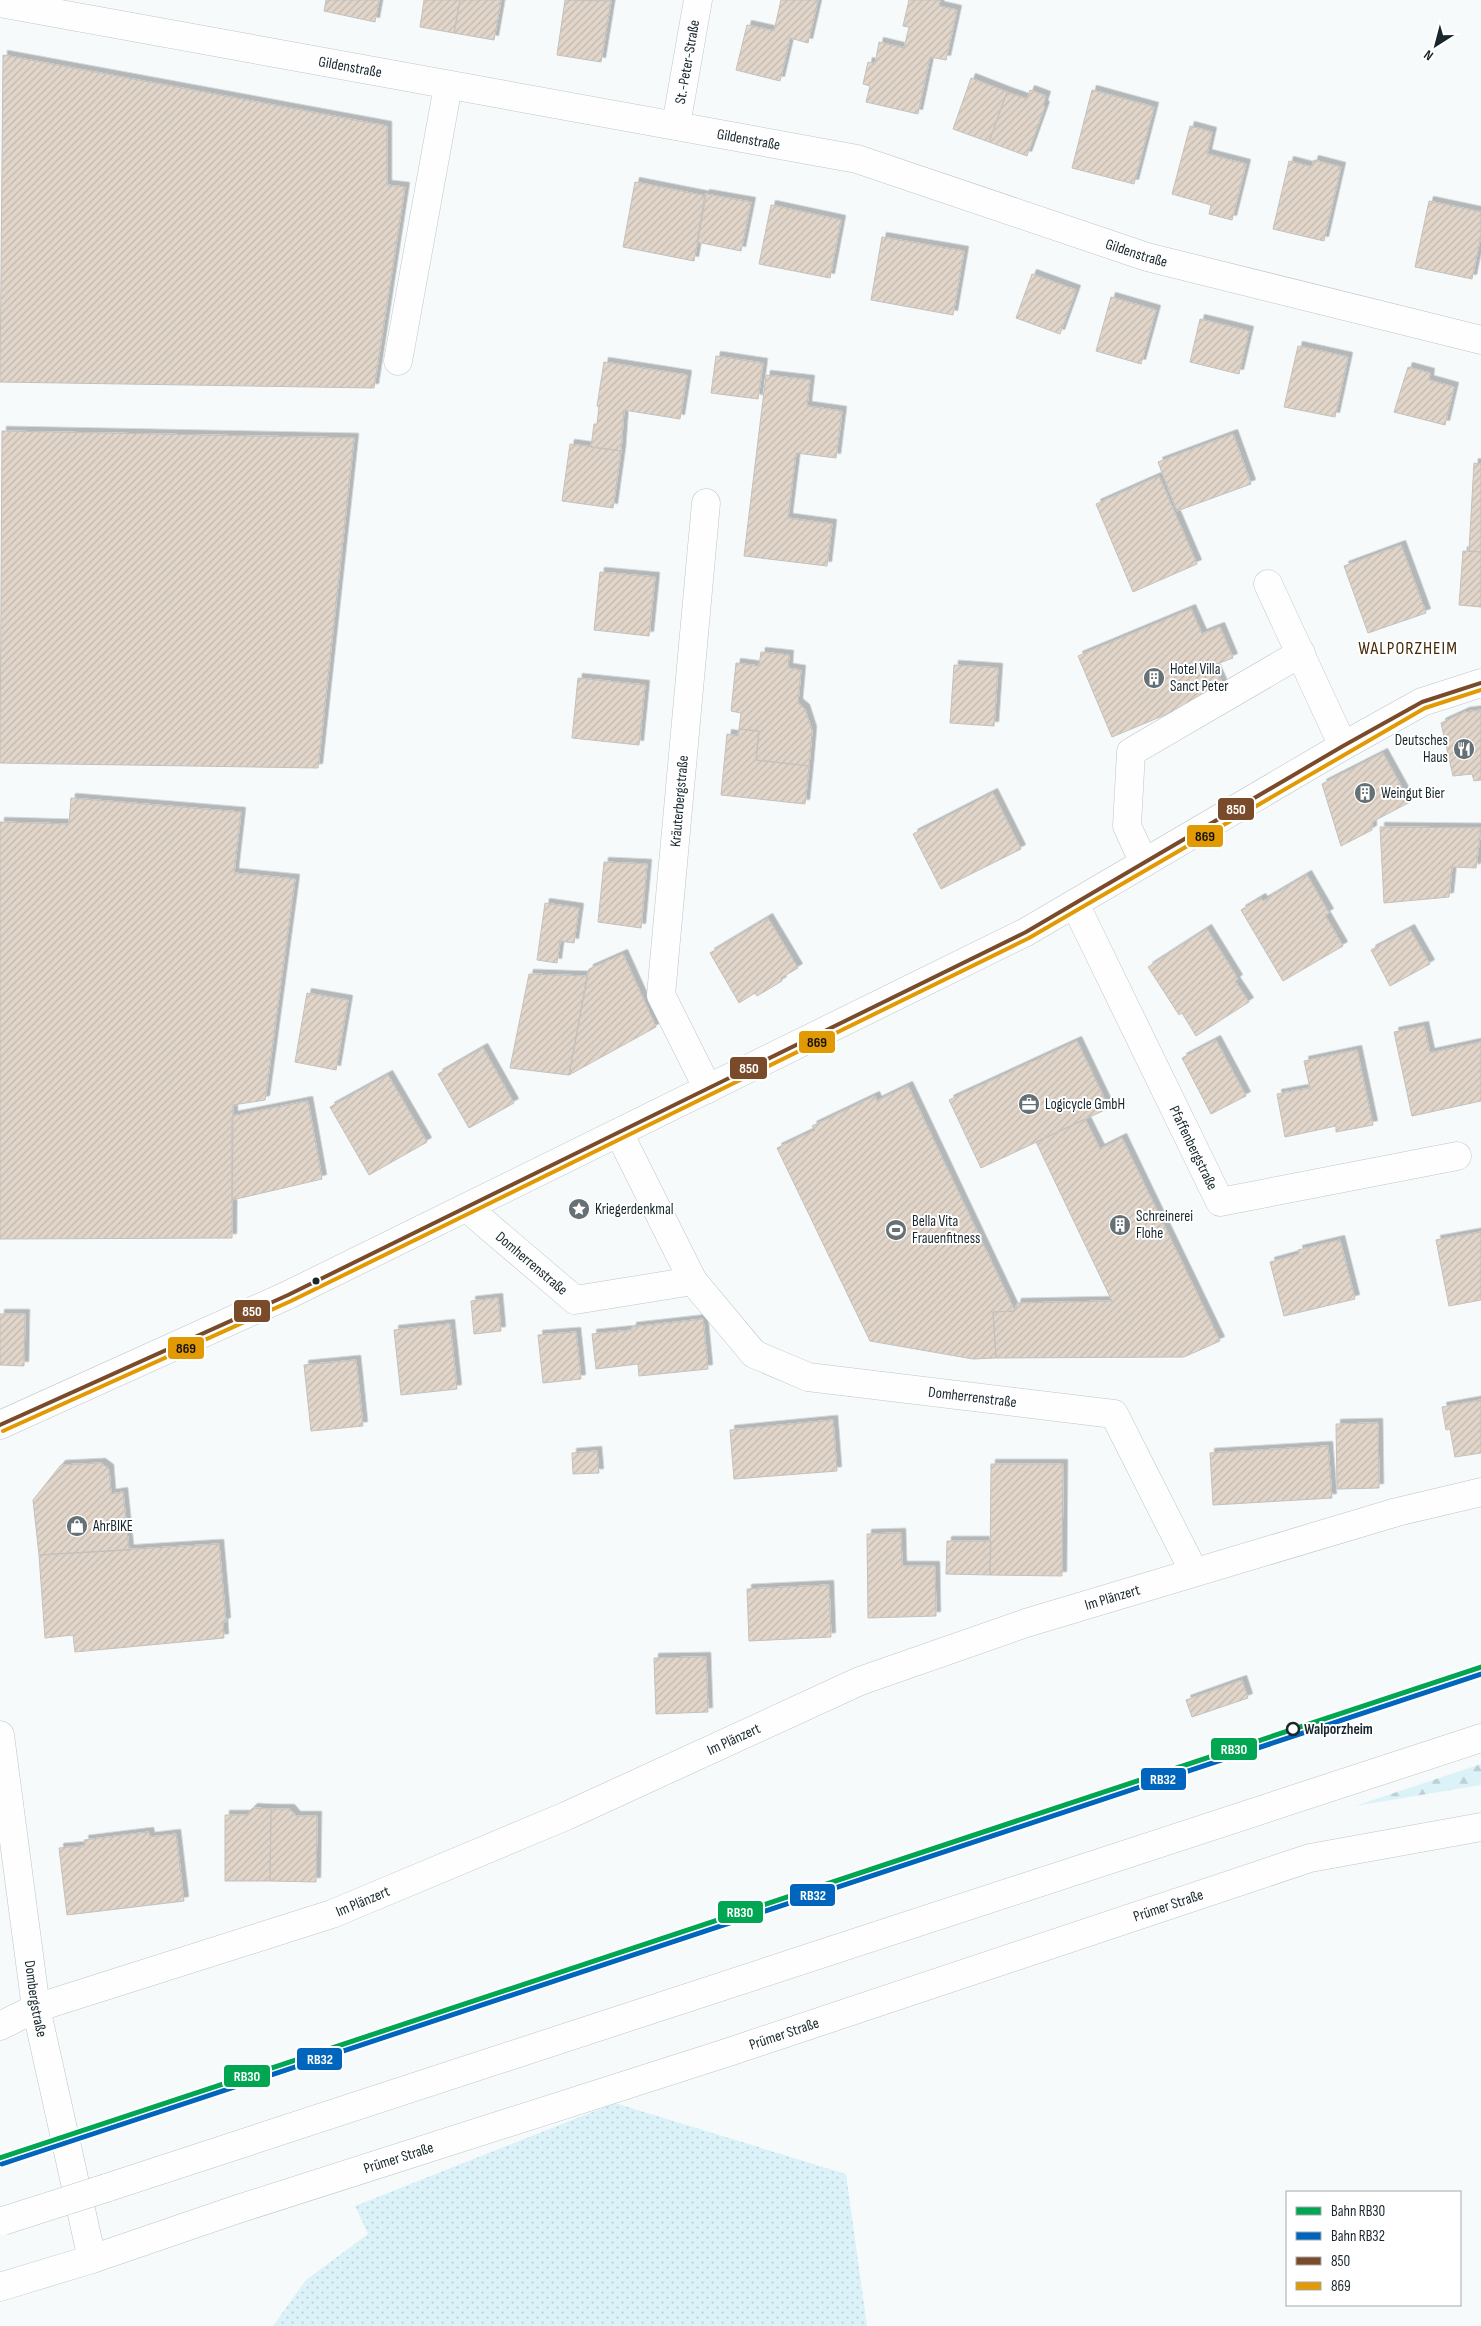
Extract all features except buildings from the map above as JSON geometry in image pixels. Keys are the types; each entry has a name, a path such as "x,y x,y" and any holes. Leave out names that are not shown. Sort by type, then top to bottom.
{"street":[{"name":"St.-Peter-Straße","path":"676,125 698,0"},
{"name":"Gildenstraße","path":"0,3 857,159 1147,257 1481,340"},
{"path":"398,361 448,86"},
{"name":"Kräuterbergstraße","path":"706,503 661,995 708,1089"},
{"path":"1268,584 1343,746"},
{"path":"1144,863 1127,826 1130,752 1301,653"},
{"path":"0,1425 279,1299 1026,932 1343,746 1422,702 1481,683"},
{"name":"Pfaffenbergstraße","path":"1075,904 1220,1202 1457,1156"},
{"name":"Domherrenstraße","path":"618,1133 693,1281 754,1354 808,1377 1114,1414 1194,1572"},
{"name":"Domherrenstraße","path":"467,1208 575,1300 693,1281"},
{"name":"Im Plänzert","path":"0,2026 36,2008 332,1914 566,1816 860,1681 1026,1623 1396,1512 1481,1492"},
{"name":"Dombergstraße","path":"0,1735 36,2008 92,2259"},
{"path":"2,2222 1481,1738"},
{"name":"Prümer Straße","path":"0,2287 92,2259 234,2210 729,2052 1310,1858 1481,1827"}],"green space":[{"path":"1481,1764 1481,1785 1355,1806"},
{"path":"615,2103 846,2174 867,2326 273,2326 306,2280 368,2234 355,2206"}],"rail line":[{"name":"RB30","path":"0,2158 1481,1667"},
{"name":"RB32","path":"2,2164 1481,1674"}],"transit line":[{"name":"850","path":"0,1425 288,1295 1026,932 1343,746 1422,702 1481,683"},
{"name":"869","path":"3,1431 291,1301 1029,938 1425,708 1481,690"}],"place":[{"name":"Hotel Villa Sanct Peter","path":"1154,678"},
{"name":"Deutsches Haus","path":"1464,749"},
{"name":"Weingut Bier","path":"1365,793"},
{"name":"Logicycle GmbH","path":"1029,1104"},
{"name":"Kriegerdenkmal","path":"579,1209"},
{"name":"Schreinerei Flohe","path":"1120,1225"},
{"name":"Bella Vita Frauenfitness","path":"896,1230"},
{"name":"AhrBIKE","path":"77,1526"},
{"name":"Walporzheim","path":"1293,1729"}],"district":[{"name":"WALPORZHEIM","path":"1408,648"}]}
